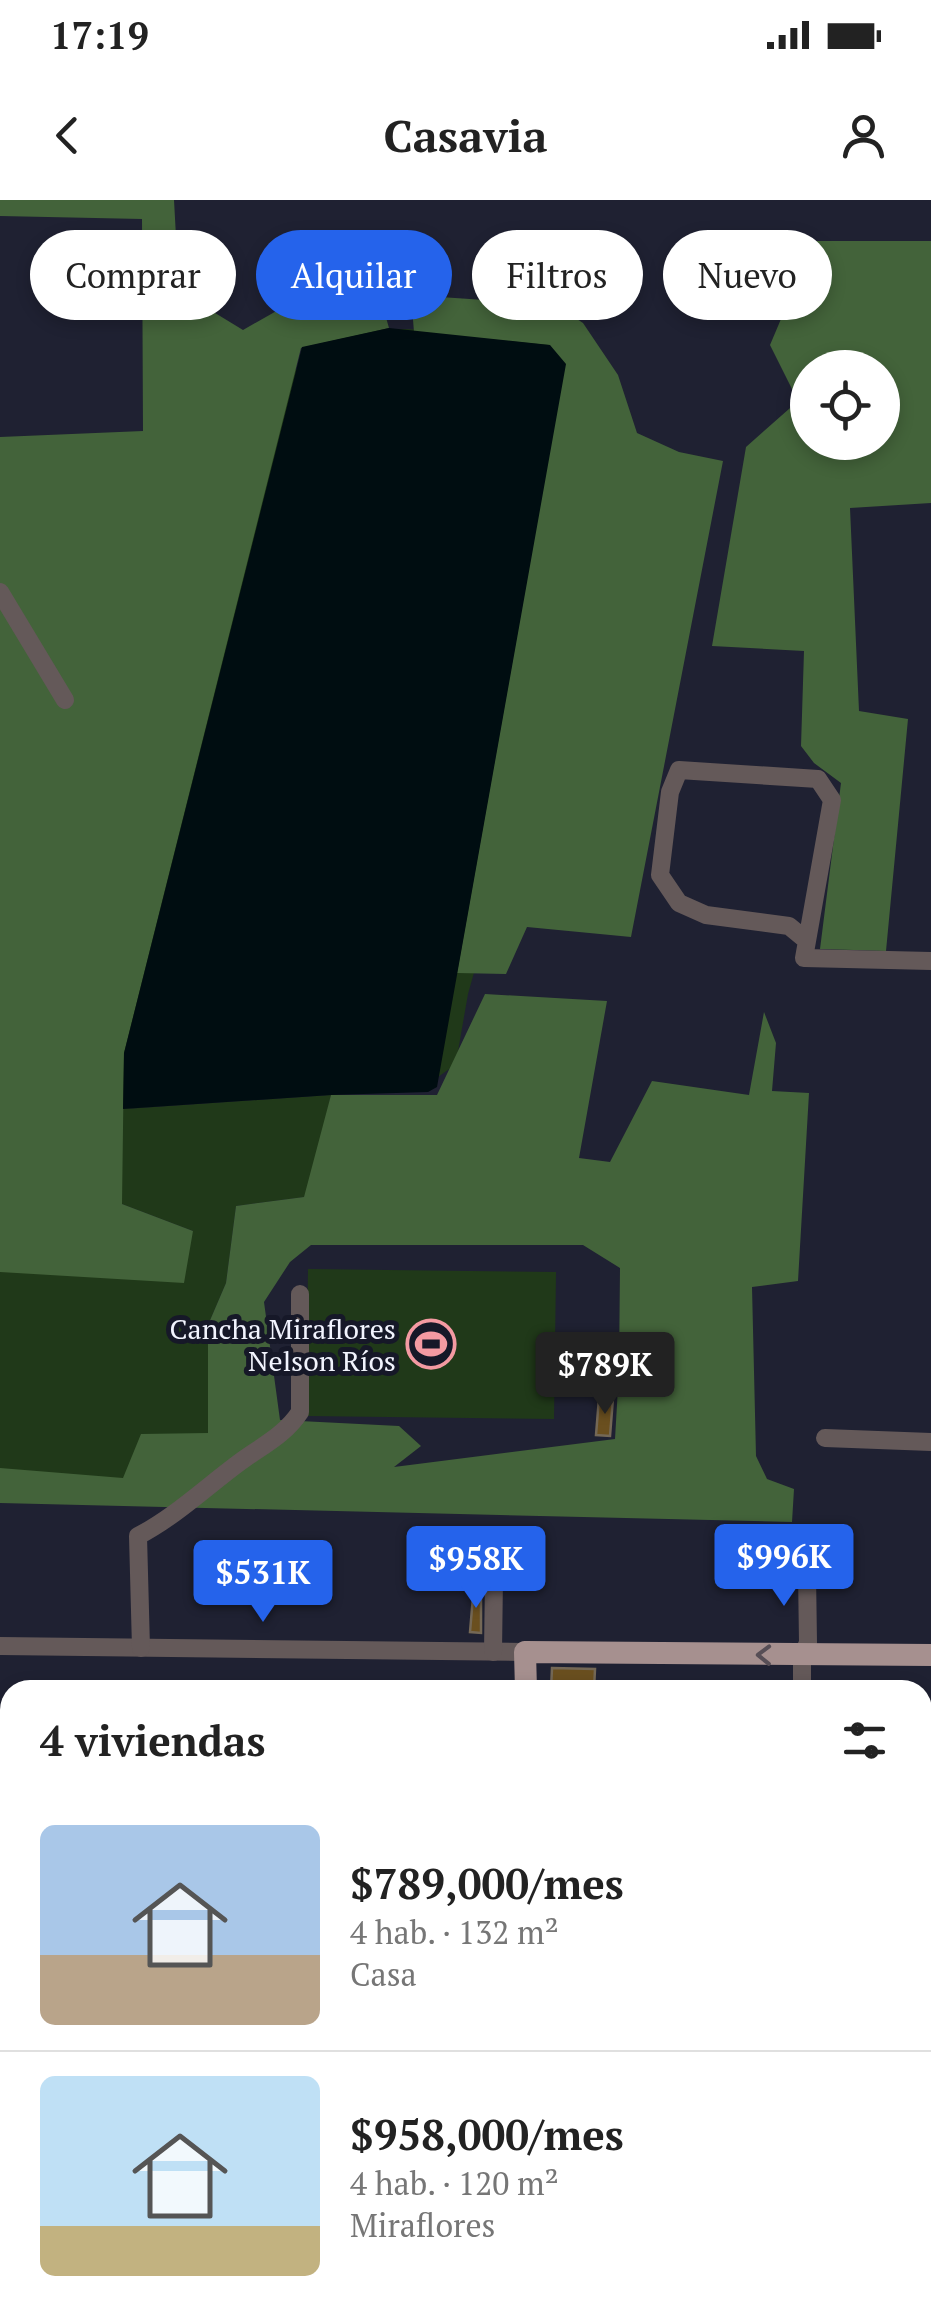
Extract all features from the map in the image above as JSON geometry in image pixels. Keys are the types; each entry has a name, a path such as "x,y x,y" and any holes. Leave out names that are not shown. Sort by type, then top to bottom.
{"main road":[{"path":"526,1680 525,1652 931,1655"}],"street":[{"path":"0,592 65,700"},
{"path":"806,940 789,926 706,914 680,902 660,875 670,792 679,770 818,779 832,800 804,958 931,960"},
{"path":"141,1648 138,1536 165,1522 290,1428 300,1412 300,1294"},
{"path":"826,1438 931,1442"},
{"path":"802,1680 802,1656 808,1643 808,1572"},
{"path":"493,1652 494,1578"},
{"path":"0,1646 525,1652"}],"green space":[{"path":"0,200 174,200 176,230 142,230 142,219 0,216"},
{"path":"832,241 931,241 931,503 850,508 859,711 908,719 886,951 820,949 841,783 814,763 801,746 804,651 712,646 746,447 790,408 790,460 900,460 900,350 790,350 790,385 770,345 781,320 832,320"},
{"path":"452,298 472,299 472,320 578,320 618,375 637,433 679,452 723,461 631,937 527,927 506,974 457,973 565,365 549,345 414,332 413,320 452,320"},
{"path":"142,320 227,320 243,330 261,320 387,320 389,328 301,348 124,1053 122,1204 193,1231 184,1283 0,1272 0,437 143,431"},
{"path":"354,330 575,336 477,962 457,1057 452,1067 431,1082 125,1109 331,1095 312,1179 304,1197 236,1206 226,1283 208,1325 209,1433 128,1486 0,1475 0,572","holes":["122,1119 122,1204 193,1231 127,1263 108,1179"]},
{"path":"485,994 607,1001 579,1158 610,1162 652,1081 749,1095 764,1012 776,1043 772,1091 809,1093 798,1281 752,1287 756,1456 767,1479 794,1489 792,1522 0,1503 0,1468 123,1478 141,1434 208,1433 208,1325 226,1283 236,1206 304,1197 331,1095 437,1095","holes":["311,1245 583,1245 620,1268 615,1439 394,1467 421,1446 399,1426 280,1420 264,1302 290,1262"]},
{"name":"Cancha Miraflores Nelson Ríos","path":"308,1269 556,1272 554,1419 306,1416"}],"shaded area":[{"path":"389,328 550,345 566,364 437,1087 428,1092 123,1109 124,1053 302,347"}],"building":[{"path":"599,1398 613,1398 610,1436 596,1435"},
{"path":"474,1585 481,1586 481,1633 470,1632"},
{"path":"552,1668 595,1669 594,1680 551,1680"}],"place":[{"name":"Cancha Miraflores Nelson Ríos","path":"431,1344"}]}
